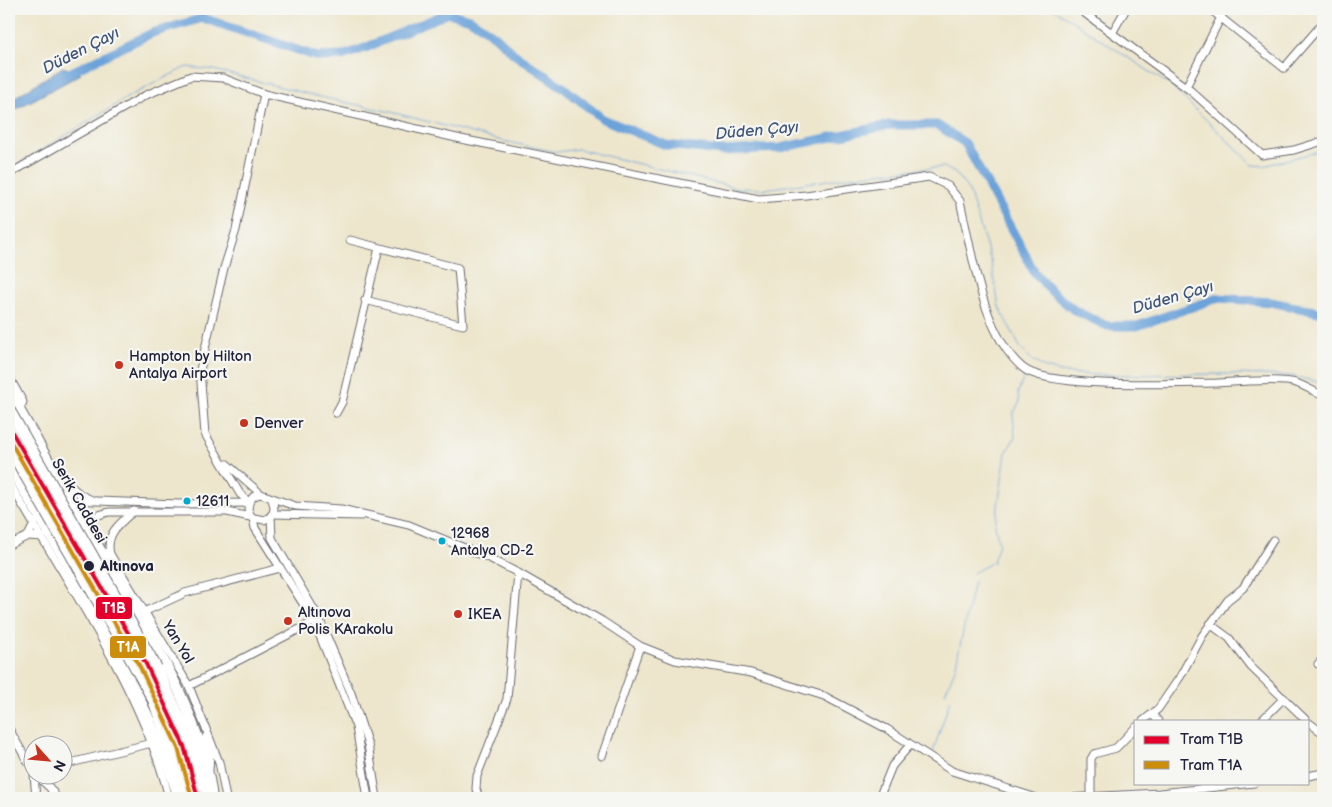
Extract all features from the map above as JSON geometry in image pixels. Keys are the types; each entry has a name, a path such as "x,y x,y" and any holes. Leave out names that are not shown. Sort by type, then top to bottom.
{"highway":[{"path":"9,392 129,600 189,713 209,776 212,798"},
{"name":"Serik Caddesi","path":"17,407 157,668 184,726 207,798"},
{"path":"9,448 122,642 153,700 178,769 186,798"},
{"path":"9,465 36,520 134,683 166,757 179,798"}],"street":[{"path":"1078,9 1186,87 1262,155 1294,150 1323,141"},
{"path":"1112,33 1126,9"},
{"path":"1210,9 1223,12 1284,68 1322,26"},
{"path":"1186,87 1223,12"},
{"path":"9,174 43,156 84,128 146,95 191,76 223,78 264,94 461,139 759,199 806,195 929,177 948,186 960,201 988,314 1002,345 1022,368 1048,379 1140,384 1295,382 1323,396"},
{"path":"264,94 236,230 224,268 200,370 205,434 223,461 240,494 249,502 255,528 280,568 317,620 356,727 368,798"},
{"path":"350,240 458,268 462,325 365,300"},
{"path":"336,413 342,402 378,248"},
{"path":"9,377 17,407"},
{"path":"223,461 261,494 272,500 295,506 341,509 409,525 491,558 602,621 640,646 675,660 751,673 794,685 842,705 888,729 952,771 1037,798"},
{"path":"55,473 81,495 97,502"},
{"path":"9,482 36,520"},
{"path":"249,502 254,496 261,494"},
{"path":"28,536 36,520 48,507 70,500 97,502 249,502"},
{"path":"272,500 274,509 272,515 272,538 317,620 347,684 364,732 377,798"},
{"path":"9,545 28,536 46,537 104,514 134,511 227,512 264,520 272,515 369,516"},
{"path":"104,514 112,517 117,526 134,511"},
{"name":"Yan Yol","path":"117,526 109,538 110,554 188,686 219,762 226,798"},
{"path":"46,537 138,710 152,743 169,798"},
{"path":"1144,720 1158,709 1180,677 1185,663 1210,624 1228,600 1244,588 1273,540"},
{"path":"129,600 144,612 185,593 280,568"},
{"path":"479,798 476,789 477,776 507,699 518,573"},
{"path":"188,686 317,620"},
{"path":"1210,624 1229,638 1251,667 1307,720"},
{"path":"602,756 640,646"},
{"path":"1261,720 1284,698"},
{"path":"1152,714 1157,720"},
{"path":"1310,723 1320,731"},
{"path":"9,729 22,752"},
{"path":"1091,797 1091,760 1094,754 1116,748 1134,729"},
{"path":"207,730 206,737 210,755 209,776"},
{"path":"72,763 152,743"},
{"path":"878,798 892,766 910,745"},
{"path":"1310,776 1323,773"},
{"path":"35,784 36,798"},
{"path":"45,784 57,798"},
{"path":"1175,784 1176,792"},
{"path":"1066,798 1159,796 1176,792 1245,784"}],"water":[{"path":"63,67 81,74 9,113 9,101"}],"waterway":[{"path":"1054,9 1170,85 1253,165 1264,166 1323,150"},
{"name":"Düden Çayı","path":"63,76 152,33 203,18 318,57 342,56 448,13 470,19 495,36 514,54 564,88 603,119 666,145 722,151 780,148 889,125 937,125 965,143 1035,273 1050,290 1074,310 1107,326 1137,326 1218,298 1271,302 1323,313"},
{"path":"9,170 128,97 186,67 214,70 503,141 557,152 578,149 737,188 765,189 878,173 944,167 956,174 969,191 991,261 999,307 1021,349 1032,360 1045,368 1065,373 1098,375 1234,374 1292,376 1323,383"},
{"path":"973,573 993,562 999,544 995,526 1006,453 1015,437 1013,414 1019,403 1018,392 1024,377"},
{"path":"945,693 955,669 974,581"},
{"path":"933,752 950,700"}],"tram line":[{"name":"T1B","path":"9,427 146,664 184,746 198,798"},
{"name":"T1A","path":"9,439 140,667 178,748 192,798"}],"place":[{"name":"Hampton by Hilton Antalya Airport","path":"119,365"},
{"name":"Denver","path":"244,423"},
{"name":"12611","path":"187,501"},
{"name":"12968 Antalya CD-2","path":"442,541"},
{"name":"Altınova","path":"89,566"},
{"name":"IKEA","path":"458,614"},
{"name":"Altınova Polis KArakolu","path":"288,621"}]}
